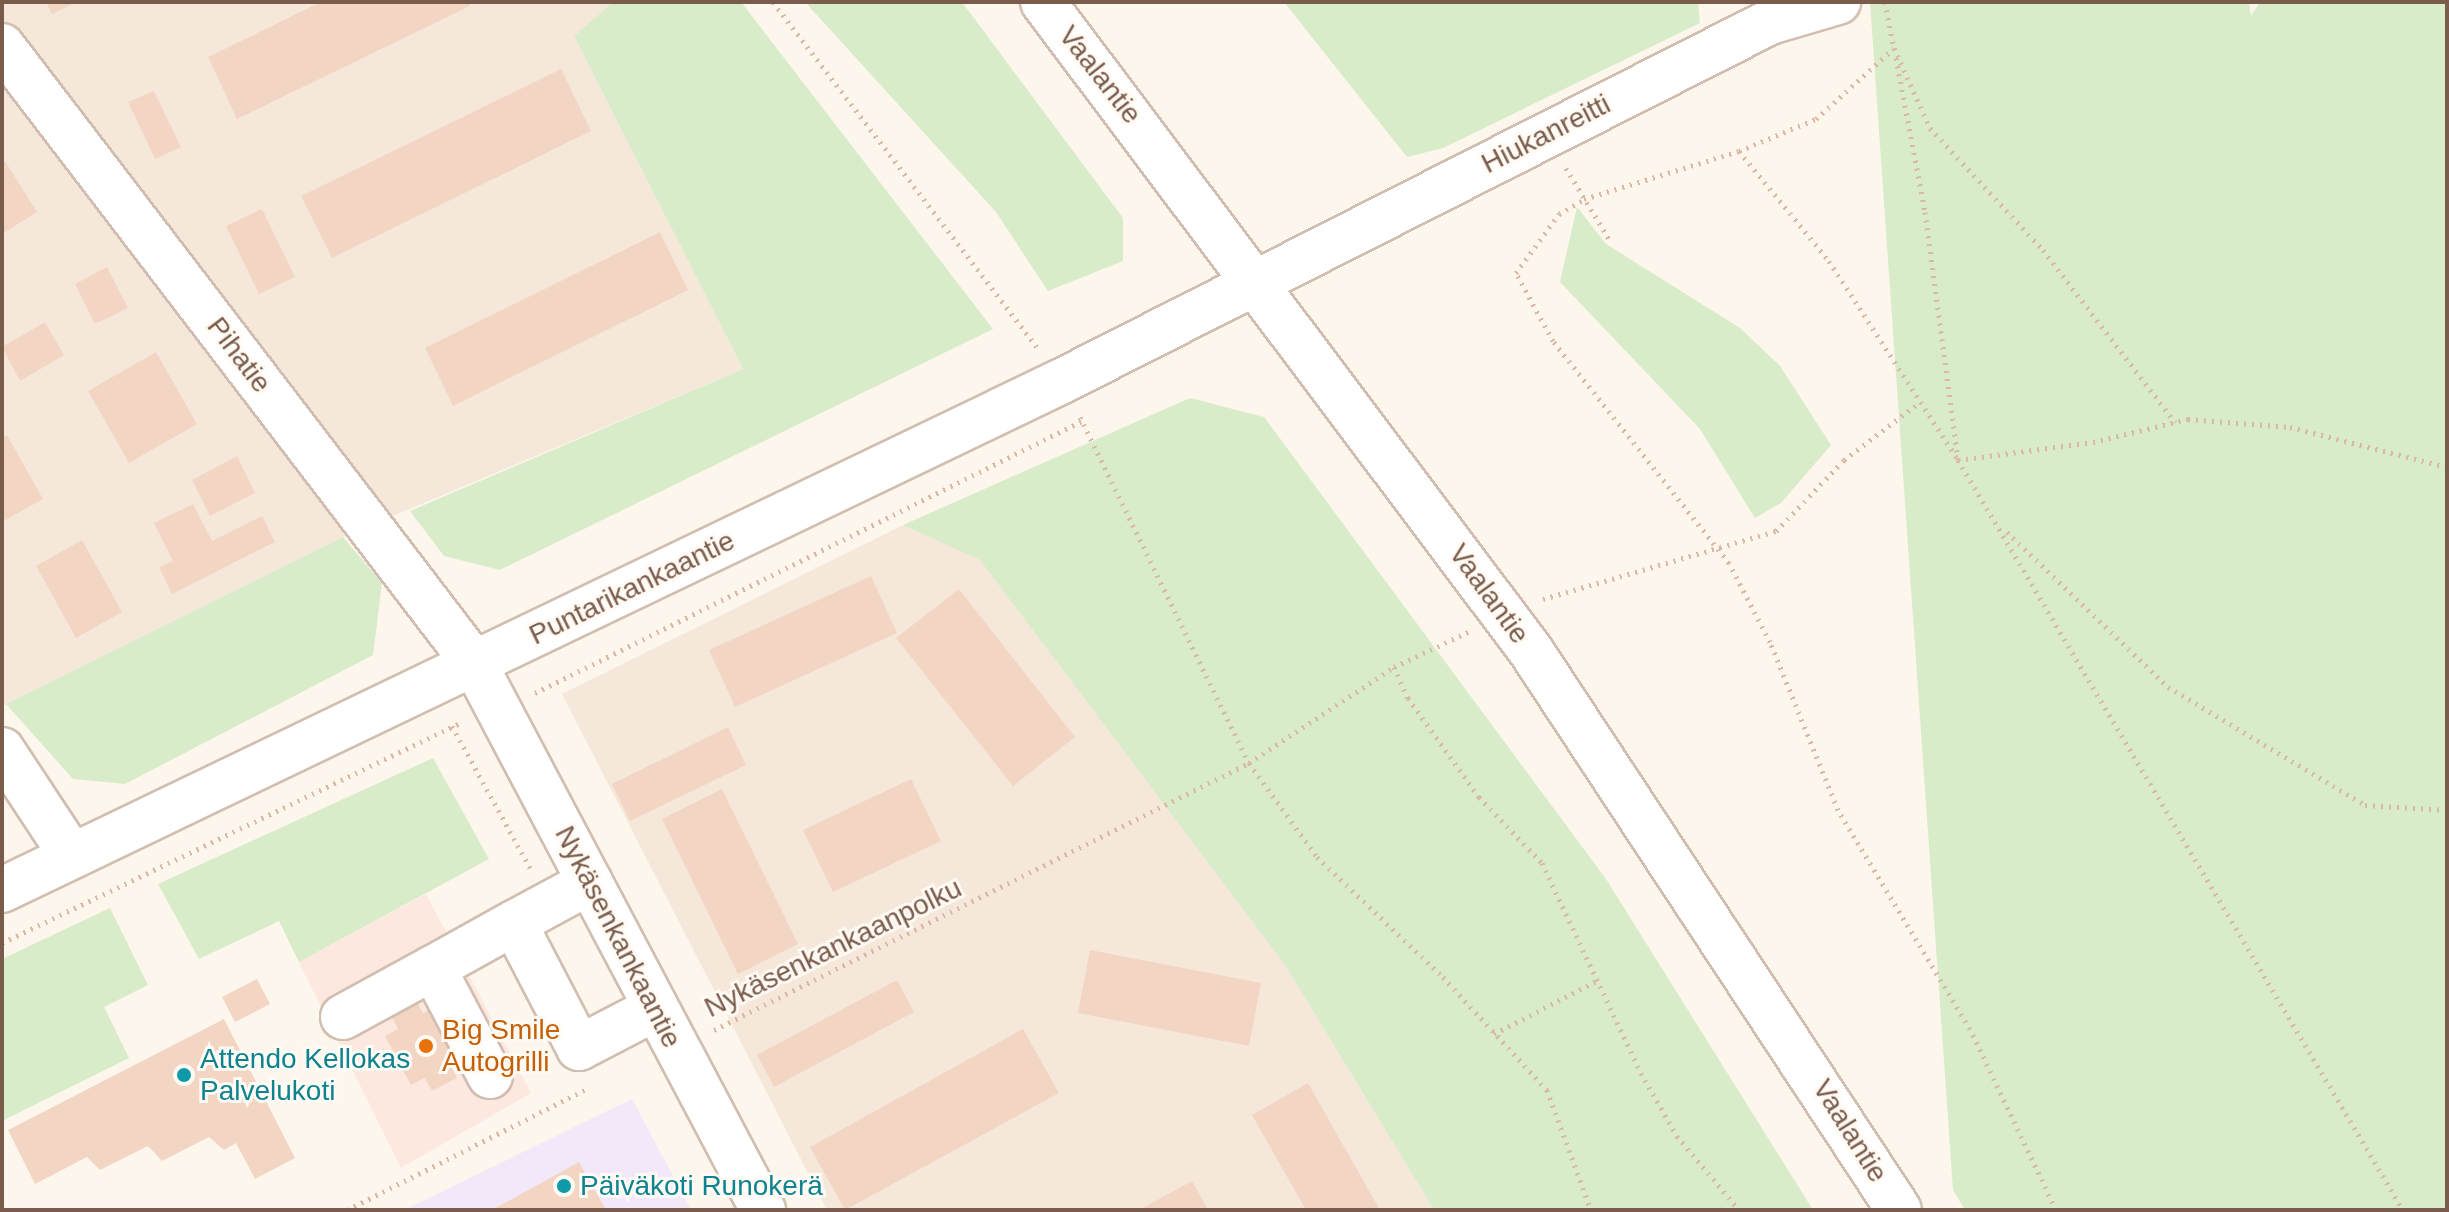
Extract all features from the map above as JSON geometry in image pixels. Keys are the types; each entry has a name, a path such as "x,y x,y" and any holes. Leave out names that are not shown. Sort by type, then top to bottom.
{"street":[{"name":"Vaalantie","path":"1043,2 1260,282 1531,651 1899,1210"},
{"name":"Hiukanreitti","path":"1260,282 1545,133 1762,12 1838,2"},
{"name":"Pihatie","path":"2,46 474,663"},
{"name":"Puntarikankaantie","path":"2,890 1062,381 1260,282"},
{"name":"Nykäsenkankaantie","path":"474,663 501,705 674,1048 763,1210"},
{"path":"2,750 72,856"},
{"path":"343,1017 590,882"},
{"path":"514,923 579,1048 654,1009"},
{"path":"433,968 490,1076"}],"path":[{"path":"773,2 1062,381 1249,763 1317,857 1547,1090 1591,1210"},
{"path":"1885,2 1925,212 1958,460"},
{"path":"1894,48 1816,119 1739,151 1584,199 1559,214 1516,273 1553,341 1718,549 1770,642 1838,810 1970,1029 2056,1210"},
{"path":"1894,48 1930,128 2043,250 2175,422"},
{"path":"1545,133 1609,239"},
{"path":"1739,151 1829,261 2001,526 2403,1210"},
{"path":"1718,549 1776,531 1844,460 1920,402"},
{"path":"2,943 501,705 1082,421"},
{"path":"1958,460 2093,442 2175,422 2290,427 2447,467"},
{"path":"2001,526 2168,687 2365,805 2447,810"},
{"path":"1394,667 1479,797 1542,863 1567,925 1600,979 1677,1136 1739,1210"},
{"name":"Nykäsenkankaanpolku","path":"674,1048 1249,763"},
{"path":"1494,1034 1600,979"},
{"path":"347,1210 596,1084"}],"shaded area":[{"path":"2,2 613,2 574,36 743,369 343,537 2,706"},
{"path":"903,525 980,559 1285,965 1434,1210 827,1210 562,694"},
{"path":"426,894 531,1093 401,1168 299,962"},
{"path":"632,1099 691,1210 404,1210"}],"green space":[{"path":"613,2 741,2 993,329 500,570 444,556 410,511 743,369 574,36"},
{"path":"805,2 962,2 1123,218 1123,261 1048,291 996,212"},
{"path":"1284,2 1698,2 1700,23 1443,148 1407,157"},
{"path":"1870,2 2249,2 2251,16 2260,2 2447,2 2447,1210 1965,1210 1953,1190"},
{"path":"1577,207 1606,244 1740,328 1780,366 1831,445 1781,503 1755,518 1700,429 1560,282"},
{"path":"1190,398 1264,417 1606,879 1813,1210 1434,1210 1285,965 980,560 903,525"},
{"path":"343,537 382,583 373,655 125,784 73,779 6,704"},
{"path":"433,758 489,859 299,962 279,921 199,959 158,884"},
{"path":"110,908 148,985 104,1007 129,1058 2,1121 2,959"}],"building":[{"path":"46,2 77,2 52,14"},
{"path":"321,2 468,2 470,6 237,119 208,57"},
{"path":"561,69 591,131 332,258 301,196"},
{"path":"154,91 181,147 155,159 128,102"},
{"path":"5,161 37,212 2,234 2,163"},
{"path":"262,209 295,277 259,294 226,226"},
{"path":"660,232 688,290 453,406 425,348"},
{"path":"107,267 128,308 95,324 75,284"},
{"path":"45,322 64,355 20,381 2,347"},
{"path":"156,352 197,424 129,463 88,391"},
{"path":"7,435 43,499 2,522 2,438"},
{"path":"237,456 255,493 210,516 192,480"},
{"path":"193,504 212,541 262,516 275,542 172,594 159,567 173,561 154,523"},
{"path":"82,540 122,612 76,638 36,566"},
{"path":"871,576 897,633 735,707 709,650"},
{"path":"959,589 1075,737 1013,786 896,638"},
{"path":"728,727 746,765 630,821 612,784"},
{"path":"911,779 941,841 833,892 803,830"},
{"path":"722,789 798,944 738,974 662,819"},
{"path":"1090,950 1261,983 1249,1046 1078,1013"},
{"path":"257,979 270,1004 235,1022 222,997"},
{"path":"897,980 914,1012 774,1087 757,1055"},
{"name":"Big Smile Autogrilli","path":"407,986 423,1013 440,1004 468,1055 450,1065 457,1078 432,1091 425,1078 411,1085 385,1036 398,1029 382,999"},
{"name":"Attendo Kellokas Palvelukoti","path":"224,1019 295,1158 255,1179 236,1143 224,1150 209,1137 162,1161 148,1146 100,1170 87,1157 35,1184 8,1130"},
{"path":"1023,1029 1059,1093 845,1210 810,1147"},
{"path":"1308,1083 1380,1210 1306,1210 1252,1115"},
{"name":"Päiväkoti Runokerä","path":"579,1162 606,1210 492,1210"},
{"path":"1192,1181 1208,1210 1139,1210"}],"place":[{"name":"Big Smile Autogrilli","path":"426,1046"},
{"name":"Attendo Kellokas Palvelukoti","path":"184,1075"},
{"name":"Päiväkoti Runokerä","path":"564,1186"}]}
